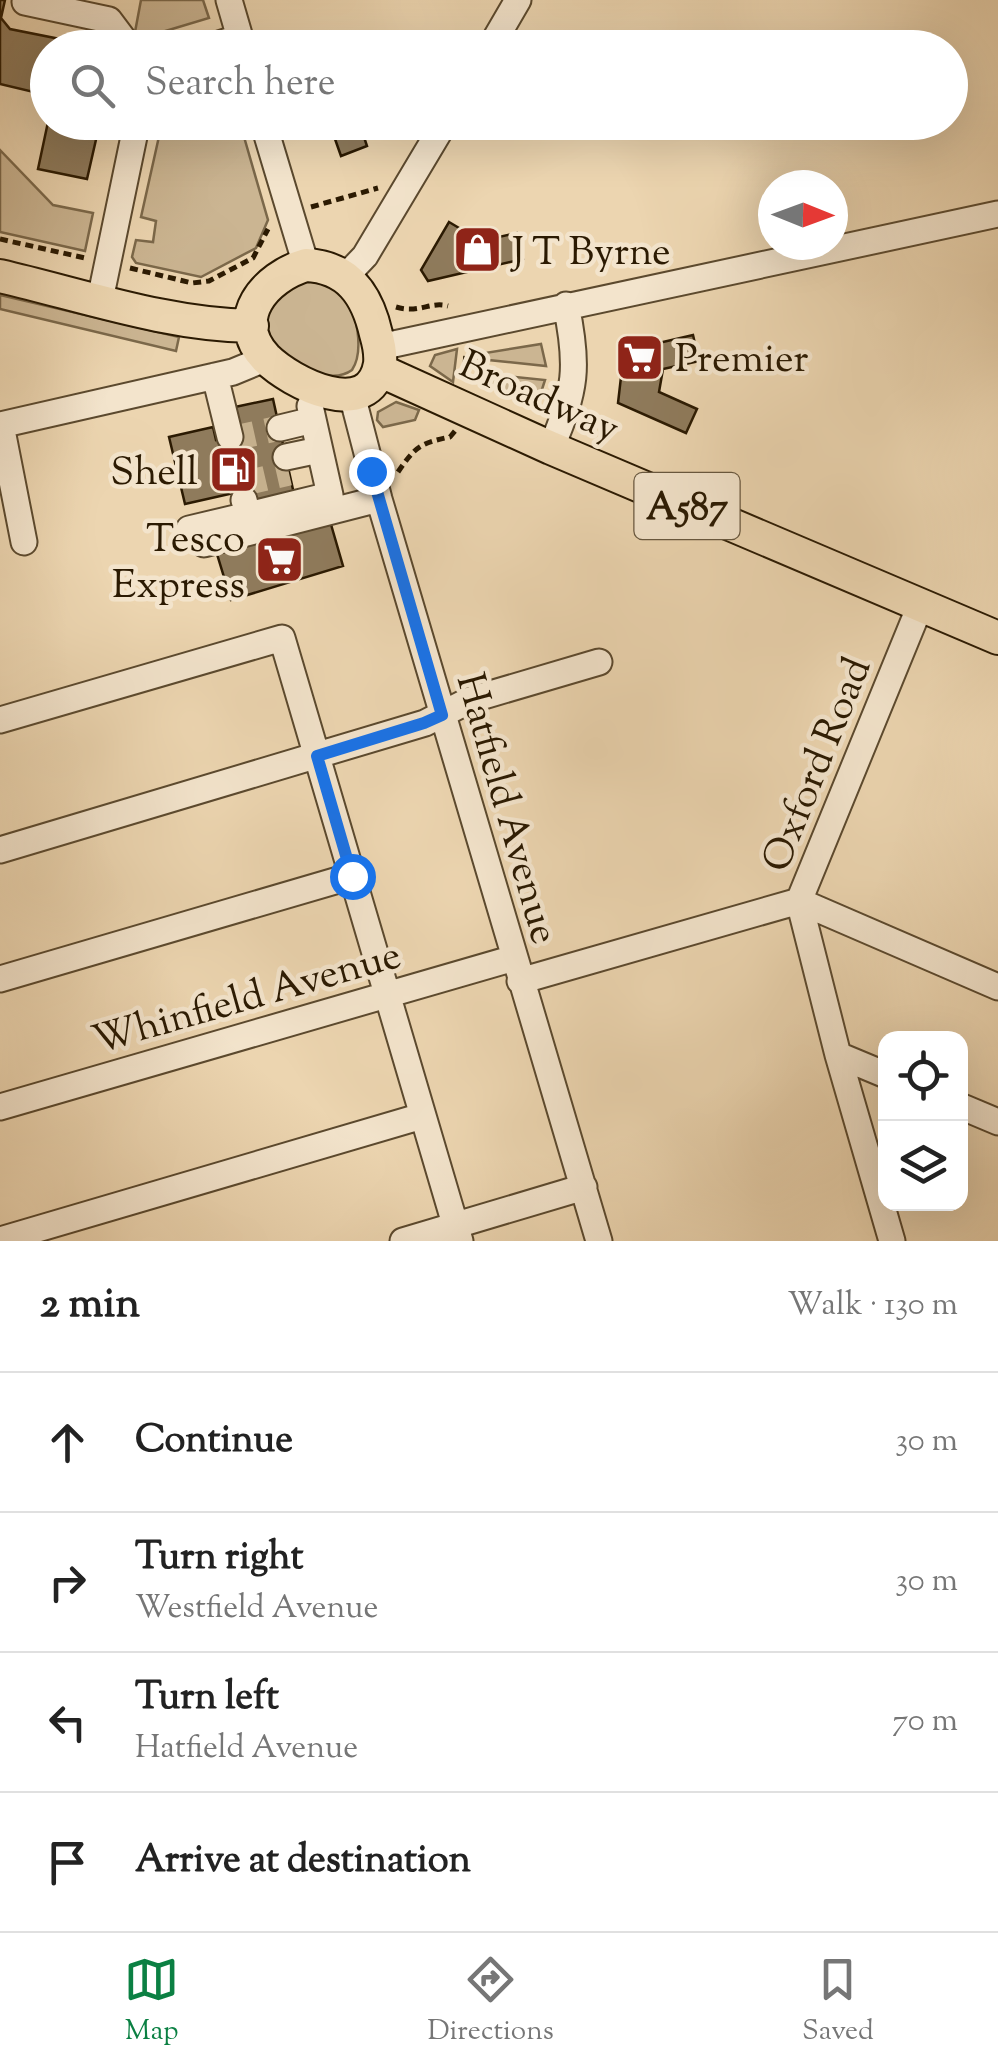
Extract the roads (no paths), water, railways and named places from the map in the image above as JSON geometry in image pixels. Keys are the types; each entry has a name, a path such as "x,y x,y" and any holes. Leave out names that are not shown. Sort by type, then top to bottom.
{"main road":[{"path":"306,266 322,266 346,276 363,296 379,358 365,388 352,395 318,435 267,358 252,326 257,298 265,287 279,276 306,266"},
{"path":"0,276 181,319 252,326"},
{"name":"Broadway","path":"379,358 551,448 998,638"}],"street":[{"path":"229,0 238,30"},
{"path":"500,30 518,0"},
{"path":"25,2 109,20 116,30"},
{"path":"100,300 133,140"},
{"path":"269,140 306,266"},
{"path":"346,276 365,256 434,140"},
{"path":"379,358 566,306 998,214"},
{"path":"551,448 575,376 575,348 566,306"},
{"path":"24,542 1,425 214,376 267,358"},
{"path":"214,376 232,428"},
{"name":"Hatfield Avenue","path":"352,395 378,500 599,1241"},
{"path":"318,435 285,450 318,435"},
{"path":"318,435 371,471"},
{"path":"318,435 330,495 246,501 196,536 378,500"},
{"name":"Oxford Road","path":"892,1241 838,1055 799,900 920,606"},
{"path":"0,720 282,638 458,1233"},
{"path":"0,850 424,723 470,700 599,662"},
{"path":"0,980 352,876"},
{"path":"799,900 998,987"},
{"name":"Whinfield Avenue","path":"0,1107 386,994 517,969 799,900"},
{"path":"838,1055 878,1072"},
{"path":"968,1109 998,1122"},
{"path":"0,1240 422,1116"},
{"path":"403,1241 458,1233 584,1187"}],"tunnel":[{"path":"230,439 280,428"},
{"path":"230,437 242,491"},
{"path":"241,484 289,473"}],"place":[{"name":"J T Byrne","path":"477,250"},
{"name":"Premier","path":"640,357"},
{"name":"Shell","path":"233,470"},
{"name":"Tesco Express","path":"280,560"}]}
